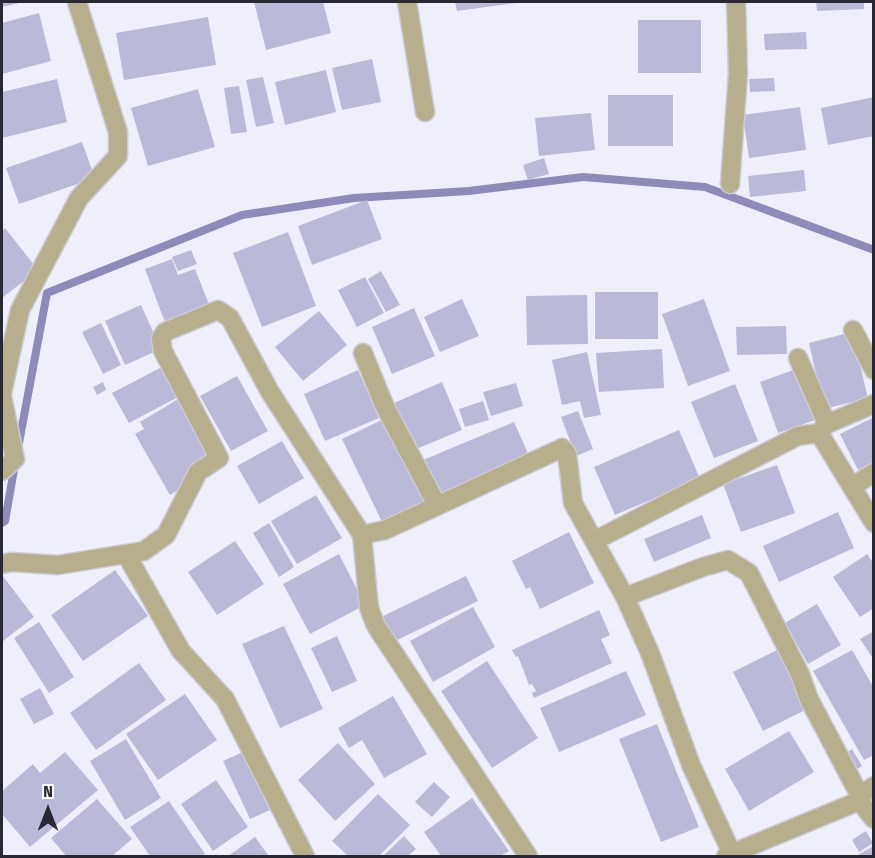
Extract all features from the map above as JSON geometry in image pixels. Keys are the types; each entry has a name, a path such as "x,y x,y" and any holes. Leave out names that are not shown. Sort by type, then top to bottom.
{"street":[{"path":"2,471 15,459 2,394 20,310 79,198 118,156 118,132 77,2"},
{"path":"407,2 425,112"},
{"path":"730,184 738,73 736,2"},
{"path":"2,564 10,561 58,565 144,551 166,535 198,472 219,458 163,351 160,339 165,332 218,310 230,318 270,392 362,535 369,608 376,627 528,856"},
{"path":"853,330 873,370"},
{"path":"363,353 385,407 437,505"},
{"path":"798,358 823,428 873,523"},
{"path":"594,541 798,436 823,428 873,404"},
{"path":"362,535 385,530 562,448 567,454 573,503 625,597 650,653 691,765 729,855 864,794"},
{"path":"853,486 873,473"},
{"path":"126,554 181,651 225,699 305,856"},
{"path":"625,597 702,567 728,560 749,573 800,674 809,699 864,794 873,819"}],"building":[{"path":"2,2 23,2 2,7"},
{"path":"254,2 323,2 331,33 266,50"},
{"path":"455,2 516,2 516,3 457,11"},
{"path":"816,2 864,2 864,9 817,11"},
{"path":"39,13 51,61 2,74 2,23"},
{"path":"208,17 216,65 124,80 116,33"},
{"path":"638,20 701,20 701,73 638,73"},
{"path":"806,32 807,49 765,50 764,34"},
{"path":"372,59 381,102 342,110 332,68"},
{"path":"326,70 336,112 285,125 275,82"},
{"path":"263,77 274,123 256,127 246,80"},
{"path":"774,78 775,91 750,92 749,79"},
{"path":"57,79 67,122 2,138 2,92"},
{"path":"239,86 247,132 231,134 224,88"},
{"path":"198,89 215,147 148,166 131,108"},
{"path":"608,95 673,95 673,146 608,146"},
{"path":"874,97 874,136 828,145 821,108"},
{"path":"800,107 806,150 749,158 743,115"},
{"path":"591,113 595,150 539,156 535,118"},
{"path":"82,142 95,178 19,204 6,168"},
{"path":"544,158 549,174 528,180 523,165"},
{"path":"804,170 806,191 750,197 748,176"},
{"path":"367,200 382,239 312,265 298,226"},
{"path":"5,228 38,270 2,298 2,231"},
{"path":"288,232 316,306 262,327 233,253"},
{"path":"191,250 197,264 178,271 172,257"},
{"path":"172,259 178,275 195,269 210,307 166,325 145,269"},
{"path":"381,271 400,305 386,312 368,279"},
{"path":"365,277 384,313 357,327 338,290"},
{"path":"595,292 658,292 658,339 595,339"},
{"path":"587,295 588,344 527,345 526,296"},
{"path":"462,299 479,336 440,352 424,317"},
{"path":"704,299 730,371 688,386 662,314"},
{"path":"141,305 161,349 125,365 105,321"},
{"path":"414,308 435,356 392,374 372,327"},
{"path":"319,311 347,345 303,381 275,347"},
{"path":"101,323 121,365 103,374 82,332"},
{"path":"786,326 787,354 737,355 736,327"},
{"path":"852,332 868,398 824,409 809,343"},
{"path":"662,349 664,388 599,392 596,353"},
{"path":"587,352 601,415 584,418 580,401 562,405 552,360"},
{"path":"162,367 178,397 129,423 112,393"},
{"path":"799,368 818,419 778,433 760,382"},
{"path":"358,370 379,418 325,441 304,394"},
{"path":"237,376 268,431 231,451 200,396"},
{"path":"103,382 106,390 97,395 93,387"},
{"path":"442,382 462,430 414,450 394,403"},
{"path":"516,383 523,406 491,416 483,392"},
{"path":"735,384 758,441 714,458 691,402"},
{"path":"180,398 216,458 184,477 188,484 170,495 135,434 144,429 140,422"},
{"path":"483,401 489,420 465,427 459,409"},
{"path":"578,411 593,449 576,456 561,417"},
{"path":"388,417 428,501 382,522 342,439"},
{"path":"874,417 874,462 858,470 840,434"},
{"path":"514,422 531,460 439,498 423,460"},
{"path":"679,430 700,479 615,515 594,467"},
{"path":"282,441 304,478 259,504 237,466"},
{"path":"777,465 795,513 741,532 723,484"},
{"path":"316,495 342,538 297,564 271,521"},
{"path":"838,512 854,548 779,582 763,546"},
{"path":"702,515 711,538 654,562 644,539"},
{"path":"269,523 294,567 279,577 253,533"},
{"path":"569,532 594,583 540,609 530,587 526,589 512,561"},
{"path":"235,541 264,584 217,615 188,572"},
{"path":"339,554 365,605 310,634 283,584"},
{"path":"867,554 874,564 874,608 860,617 833,577"},
{"path":"115,570 148,616 83,661 51,615"},
{"path":"2,575 34,617 3,641 2,639"},
{"path":"466,576 478,601 393,642 381,617"},
{"path":"817,604 841,645 808,664 785,623"},
{"path":"473,607 495,647 433,682 410,641"},
{"path":"599,610 610,635 601,639 612,663 534,698 532,693 536,691 532,684 529,685 518,656 516,657 512,650"},
{"path":"39,622 74,677 49,693 14,638"},
{"path":"284,626 323,709 280,728 242,644"},
{"path":"874,631 874,660 860,639"},
{"path":"337,636 357,681 332,692 311,648"},
{"path":"781,648 811,707 763,731 733,672"},
{"path":"852,650 874,688 874,755 864,760 813,671"},
{"path":"487,661 538,738 492,768 441,691"},
{"path":"139,663 166,700 96,750 70,713"},
{"path":"626,671 646,715 559,752 540,708"},
{"path":"40,688 54,714 34,724 20,699"},
{"path":"185,694 217,740 158,780 126,734"},
{"path":"393,696 427,754 384,778 362,740 349,748 338,728"},
{"path":"657,724 699,827 661,842 619,739"},
{"path":"789,731 814,772 749,811 725,769"},
{"path":"126,739 161,798 125,820 90,761"},
{"path":"338,743 375,784 335,821 298,780"},
{"path":"852,749 862,766 854,771 844,755"},
{"path":"65,752 98,790 30,847 2,814 2,791 33,764 40,773"},
{"path":"243,752 270,810 250,819 223,761"},
{"path":"216,780 248,827 213,851 181,804"},
{"path":"434,782 450,797 432,817 415,802"},
{"path":"378,794 410,825 379,856 348,856 332,841"},
{"path":"472,798 509,851 500,856 441,856 424,832"},
{"path":"97,799 132,839 112,856 66,856 51,838"},
{"path":"169,801 205,854 201,856 150,856 130,827"},
{"path":"866,831 873,843 859,852 852,840"},
{"path":"404,836 416,849 408,856 383,856"},
{"path":"255,837 269,856 228,856"},
{"path":"872,847 874,856 856,856"}],"waterway":[{"path":"18,448 47,293 242,215 354,198 469,191 583,177 705,187 874,250"},
{"path":"2,523 5,521 15,464"}]}
